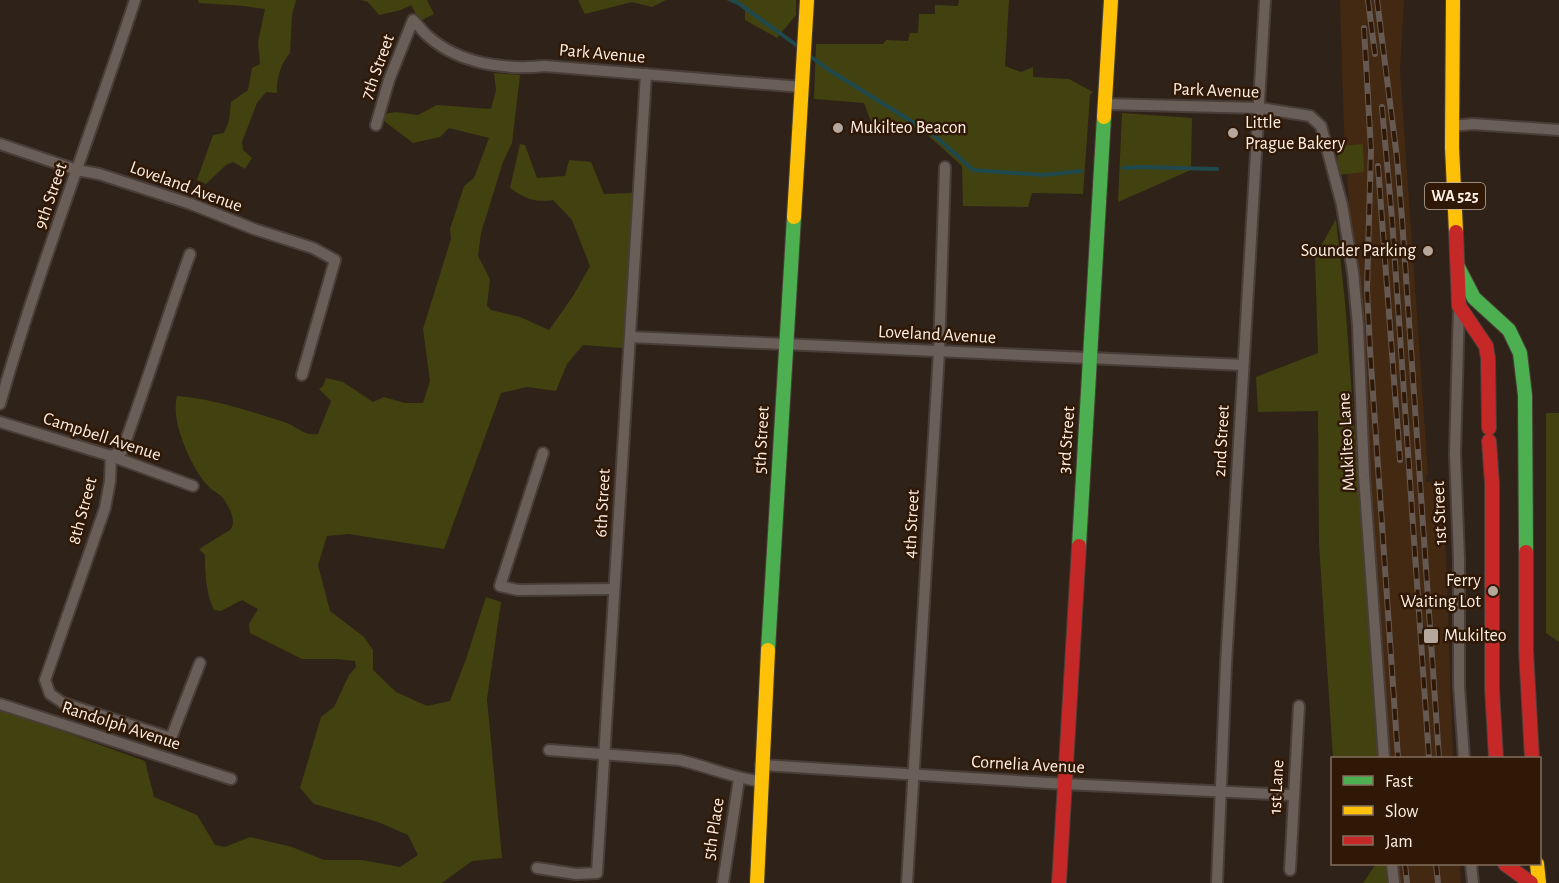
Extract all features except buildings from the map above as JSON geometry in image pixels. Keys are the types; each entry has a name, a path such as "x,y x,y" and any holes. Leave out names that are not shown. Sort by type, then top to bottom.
{"main road":[{"name":"5th Street","path":"757,883 760,781 807,0"},
{"name":"3rd Street","path":"1059,883 1111,0"},
{"name":"WA 525","path":"1453,0 1452,126 1458,267 1468,290 1509,330 1520,353 1525,395 1526,651 1532,757"},
{"name":"1st Street","path":"1458,267 1459,306"},
{"path":"1459,306 1486,346 1488,358 1492,483 1492,688 1496,757"},
{"path":"1506,865 1531,883"},
{"path":"1537,865 1539,883"}],"street":[{"name":"9th Street","path":"0,404 135,0"},
{"name":"2nd Street","path":"1217,883 1243,365 1266,0"},
{"name":"Park Avenue","path":"413,20 428,37 461,57 497,66 526,68 544,66 802,87"},
{"name":"7th Street","path":"376,125 389,80 413,20"},
{"name":"6th Street","path":"537,868 576,874 597,873 646,74"},
{"name":"Park Avenue","path":"1105,104 1260,108 1310,116 1322,126"},
{"path":"1452,126 1473,124 1559,130"},
{"name":"Mukilteo Lane","path":"1322,126 1342,205 1353,272 1384,757"},
{"name":"Loveland Avenue","path":"0,144 77,170 99,174 180,200 325,253 335,260 302,375"},
{"name":"4th Street","path":"907,883 939,352 945,167"},
{"name":"8th Street","path":"45,680 105,508 110,481 111,456 122,451 190,254"},
{"name":"1st Street","path":"1459,306 1455,454 1459,559 1459,686 1464,757"},
{"name":"Loveland Avenue","path":"630,337 1243,365"},
{"name":"Campbell Avenue","path":"0,422 111,456 193,486"},
{"path":"543,453 501,586 518,590 614,589"},
{"name":"Randolph Avenue","path":"45,680 51,694 63,704 171,738 200,663"},
{"name":"Randolph Avenue","path":"0,704 231,779"},
{"name":"1st Lane","path":"1290,870 1292,795 1299,706"},
{"path":"549,750 679,760 698,764 739,779 760,781"},
{"name":"Cornelia Avenue","path":"761,765 1065,784 1292,795"},
{"name":"5th Place","path":"723,883 739,779"},
{"path":"1392,865 1394,883"},
{"path":"1471,865 1473,883"}],"shaded area":[{"path":"198,0 296,0 292,15 290,53 280,72 277,93 266,92 257,103 242,142 243,150 252,158 245,169 233,162 226,165 206,184 197,180 213,135 224,133 229,121 231,102 248,90 252,68 260,64 258,42 265,9 199,3"},
{"path":"361,0 427,0 434,14 420,21 411,5 379,15 368,2"},
{"path":"578,0 666,0 652,7 632,2 585,14"},
{"path":"726,0 796,0 796,15 777,38 745,20 745,7"},
{"path":"959,0 1009,0 1005,66 1021,72 1033,67 1033,77 1069,79 1093,92 1090,95 1083,194 1032,193 1028,207 963,206 962,166 921,129 871,122 864,103 814,99 816,44 883,44 886,40 908,41 910,33 918,33 919,14 935,14 935,5 958,6"},
{"path":"1340,0 1404,0 1400,71 1428,474 1426,482 1438,481 1446,554 1453,757 1389,757 1344,131"},
{"path":"494,73 520,75 512,143 503,162 481,233 478,256 490,279 487,306 491,310 520,317 549,330 573,296 590,266 572,220 553,200 530,199 510,188 520,144 525,145 537,178 565,176 569,160 591,162 604,194 633,193 623,348 583,345 567,364 556,391 527,387 501,393 444,549 349,534 327,536 318,565 330,611 364,637 373,650 373,670 396,692 427,706 450,701 486,597 501,602 487,699 502,858 472,861 442,883 0,883 0,709 145,761 154,797 197,815 215,845 225,847 250,837 292,847 324,860 362,860 400,867 418,855 408,835 378,822 314,804 300,788 321,717 334,707 349,675 356,667 355,661 302,659 250,633 249,624 258,609 242,600 221,611 214,610 208,590 205,555 199,549 230,530 233,519 224,499 201,478 189,456 179,430 176,406 177,396 204,400 284,422 304,432 318,434 331,401 319,389 326,378 343,382 373,402 384,397 405,403 423,403 430,381 423,329 451,239 450,229 464,186 474,178 489,138 449,128 440,137 413,143 384,121 385,114 395,112 418,115 437,105 491,109 496,90"},
{"path":"1122,113 1192,118 1191,170 1118,202"},
{"path":"1363,144 1364,172 1338,175 1337,146"},
{"path":"1336,219 1345,302 1379,757 1333,757 1319,544 1318,411 1258,412 1256,377 1318,353 1315,257"},
{"path":"1546,413 1559,413 1559,642 1546,633"},
{"path":"1375,865 1386,865 1388,883 1363,883"},
{"path":"1397,865 1460,865 1461,883 1398,883"}],"pier":[{"path":"1559,667 1559,881 1551,761 1556,760 1554,725 1548,724 1545,677"}],"waterway":[{"path":"731,0 799,47"},
{"path":"807,54 935,136 973,170 1044,175 1081,171"},
{"path":"1123,168 1217,169"}],"railway":[{"path":"1368,0 1375,54"},
{"path":"1377,0 1397,158 1402,219 1439,757"},
{"path":"1364,28 1371,150 1367,289 1398,757"},
{"path":"1382,107 1392,219 1429,757"},
{"path":"1378,166 1400,460"},
{"path":"1405,865 1407,883"},
{"path":"1436,865 1438,883"}],"traffic: fast":[{"path":"1079,546 1104,117"},
{"path":"768,650 794,217"},
{"path":"1458,267 1474,298 1509,330 1520,353 1525,395 1526,552"}],"traffic: slow":[{"path":"794,217 807,0"},
{"path":"1104,117 1111,0"},
{"path":"1453,0 1452,147 1456,232"},
{"path":"757,883 768,650"},
{"path":"1537,865 1539,883"}],"traffic: jam":[{"path":"1456,232 1459,306 1486,346 1489,428"},
{"path":"1489,441 1492,483 1492,688 1496,757"},
{"path":"1059,883 1079,546"},
{"path":"1526,552 1526,650 1532,757"},
{"path":"1506,865 1531,883"}],"place":[{"name":"Mukilteo Beacon","path":"838,128"},
{"name":"Little Prague Bakery","path":"1233,133"},
{"name":"Sounder Parking","path":"1428,251"},
{"name":"Ferry Waiting Lot","path":"1493,591"},
{"name":"Mukilteo","path":"1431,636"}]}
